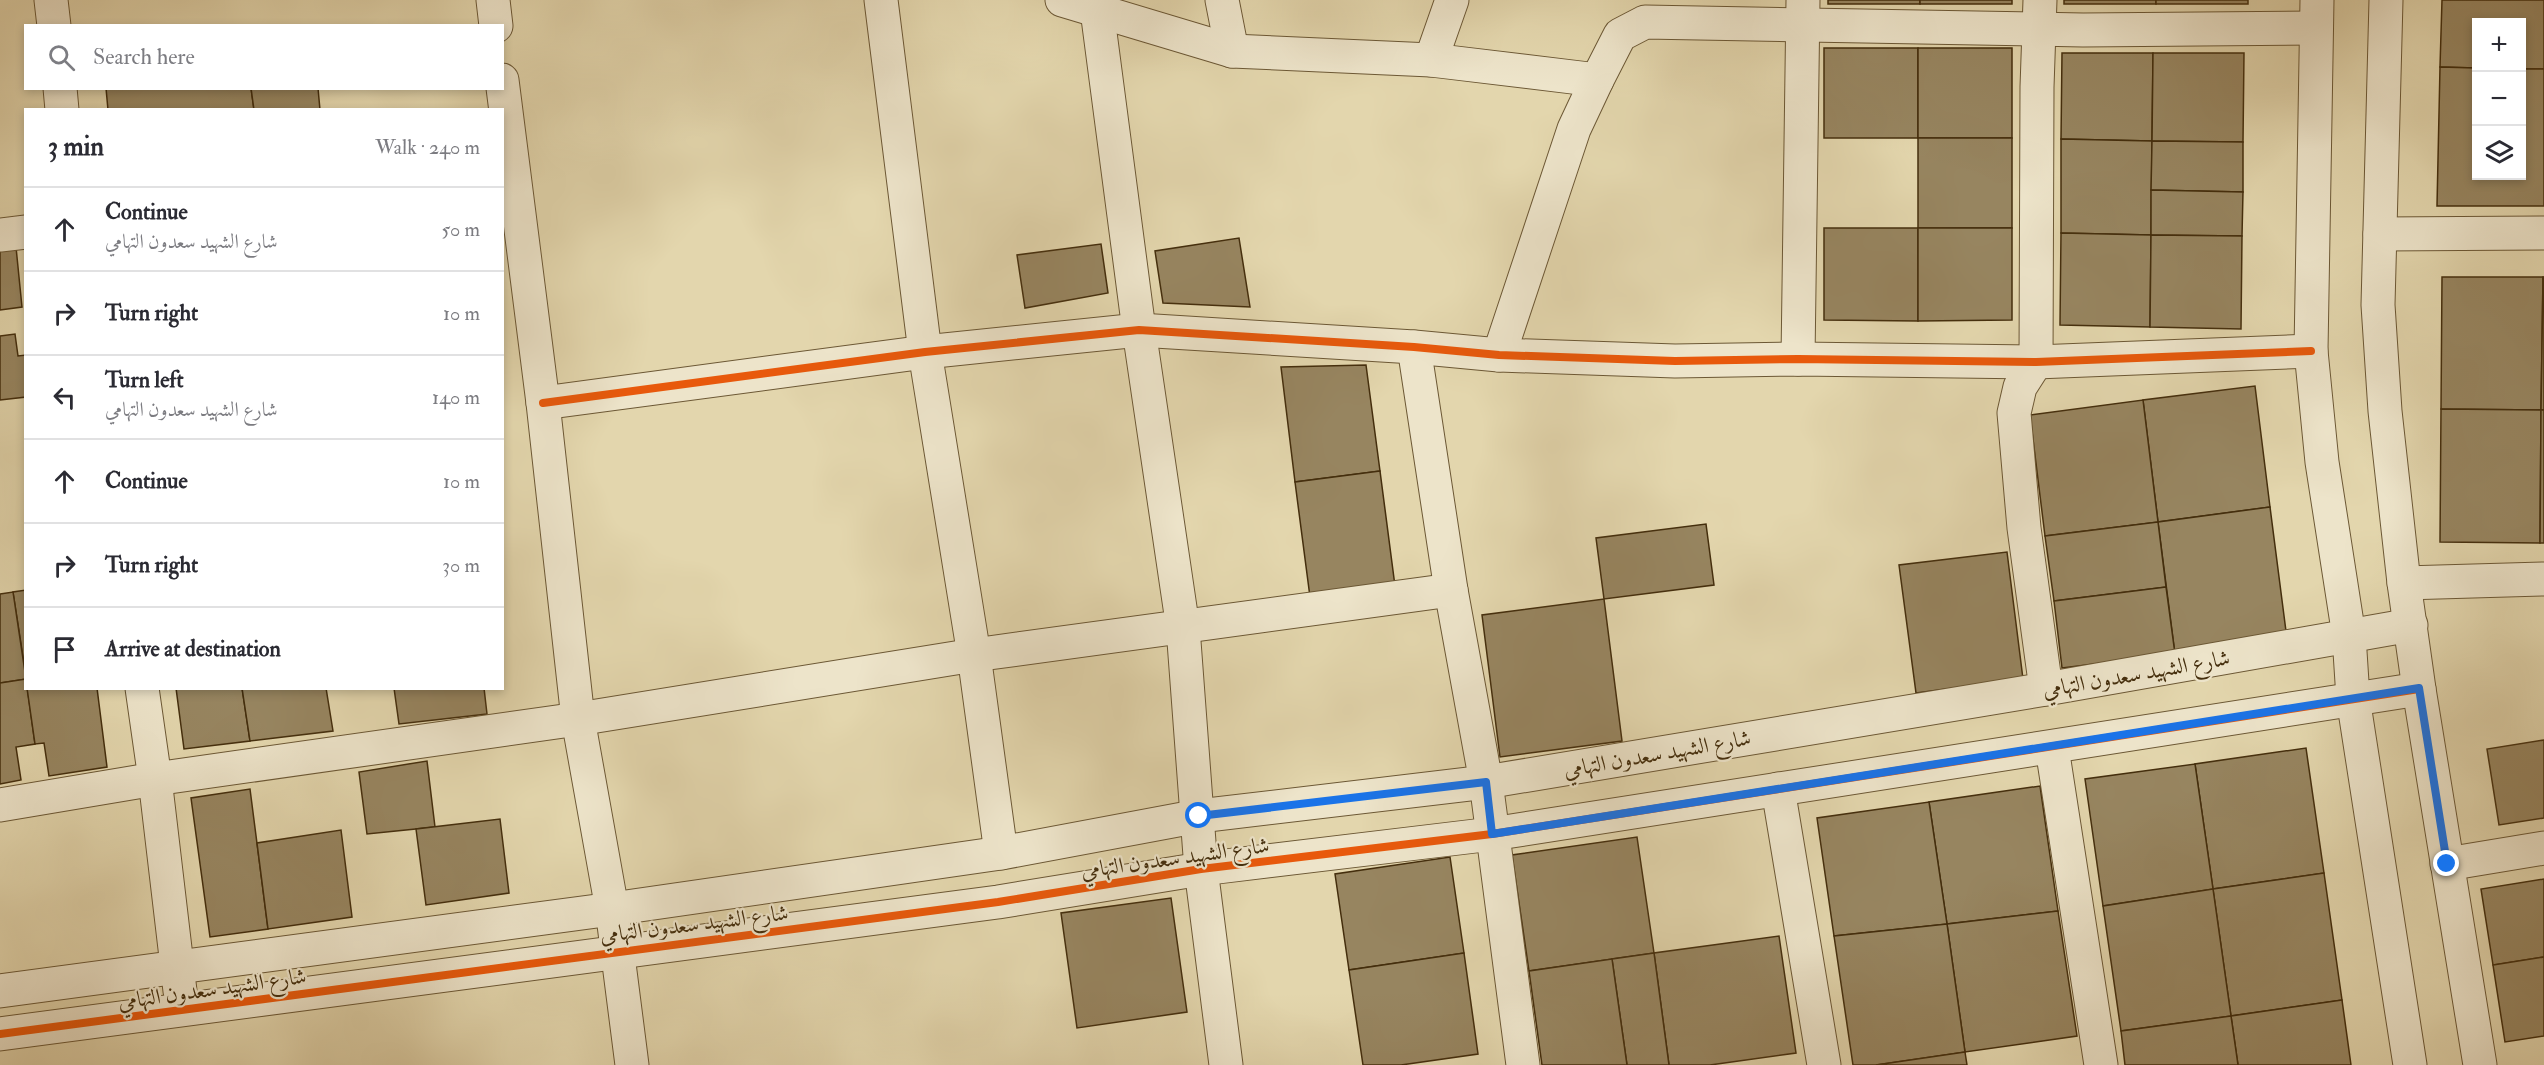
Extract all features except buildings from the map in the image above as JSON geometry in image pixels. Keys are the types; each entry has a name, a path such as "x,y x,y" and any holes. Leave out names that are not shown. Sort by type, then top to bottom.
{"street":[{"path":"51,0 54,24"},
{"path":"492,0 496,24"},
{"path":"881,0 925,352 974,655 1001,854"},
{"path":"1062,0 1232,51 1431,60 1598,80"},
{"path":"1222,0 1232,51"},
{"path":"1431,60 1452,0"},
{"path":"2386,0 2378,305 2384,387 2404,583 2480,1065"},
{"path":"1097,10 1139,330 1183,628 1202,869 1226,1065"},
{"path":"1798,359 1803,13"},
{"path":"1499,355 1574,129 1620,35 1645,22 1803,13 2040,14 2095,30 2317,14 2311,351 2322,462 2349,636 2353,698 2410,1065"},
{"path":"2040,14 2037,87 2036,362 2020,387 2014,413 2024,528 2046,689"},
{"path":"60,90 62,108"},
{"path":"503,90 543,403 578,719 612,909 632,1065"},
{"path":"0,235 24,232"},
{"path":"2380,234 2544,233"},
{"path":"543,403 925,352 1139,330 1414,347 1499,355 1675,361 1798,359 2036,362 2311,351"},
{"path":"1414,347 1452,590 1486,782 1523,1065"},
{"path":"2404,583 2544,579"},
{"path":"0,805 155,779 578,719 974,655 1452,590"},
{"name":"شارع الشهيد سعدون التهامي","path":"0,991 1001,854 1199,816 1486,782 2046,689 2412,625"},
{"name":"شارع الشهيد سعدون التهامي","path":"0,1034 998,902 1202,869 1492,834 2052,748 2419,688"},
{"path":"142,690 183,1011"},
{"path":"2052,748 2102,1065"},
{"path":"1779,789 1824,1065"},
{"path":"2447,864 2544,848"}],"cycle path":[{"path":"543,403 925,352 1139,330 1414,347 1499,355 1675,361 1798,359 2036,362 2311,351"},
{"path":"0,1034 998,902 1201,869 1492,834 2419,689"}],"route":[{"path":"1199,816 1486,782 1492,834 2052,748 2419,688 2447,864"}]}
